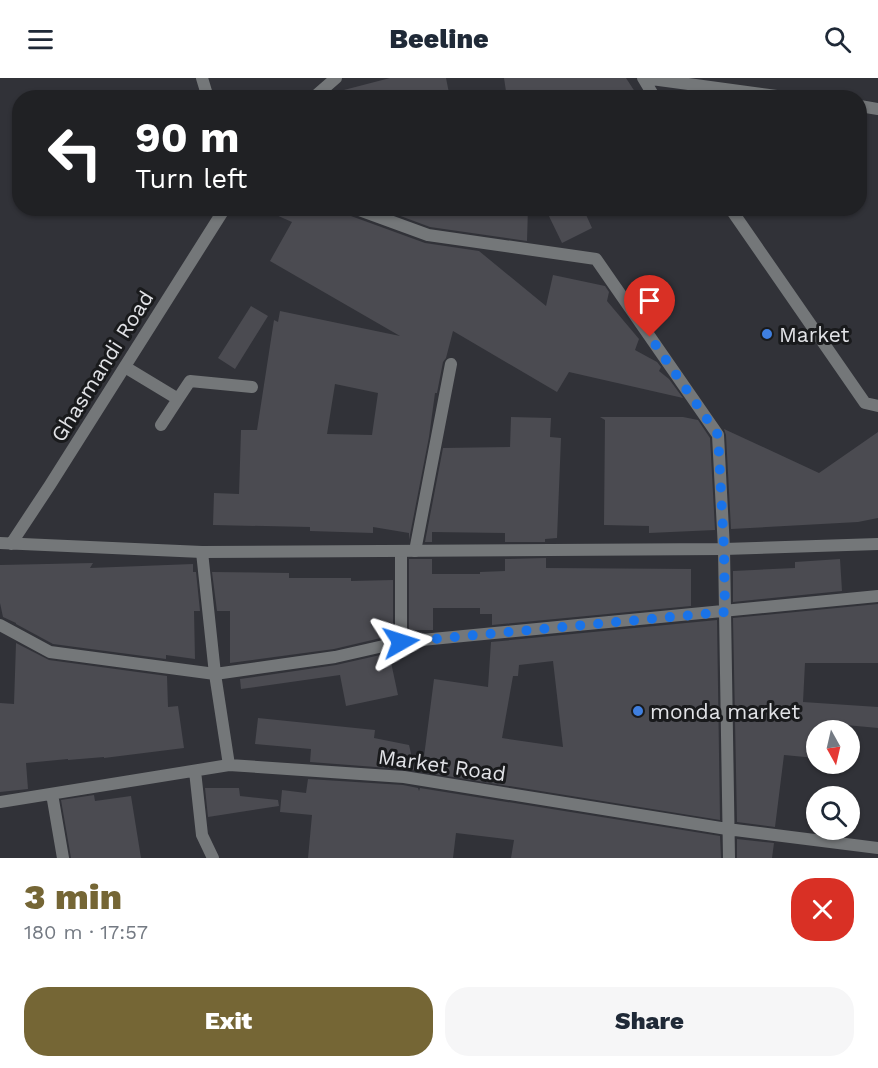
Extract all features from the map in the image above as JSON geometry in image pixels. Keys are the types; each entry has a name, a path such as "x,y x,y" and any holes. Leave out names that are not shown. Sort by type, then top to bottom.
{"street":[{"path":"322,90 336,78"},
{"path":"643,78 732,90"},
{"name":"Ghasmandi Road","path":"4,545 57,476 220,216"},
{"path":"376,216 428,235 596,259 718,435 724,549 729,858"},
{"path":"736,216 865,403 878,406"},
{"path":"416,551 452,364"},
{"path":"125,367 178,399"},
{"path":"161,425 190,381 252,387"},
{"path":"4,545 202,552 724,549 878,544"},
{"path":"401,551 401,642"},
{"path":"202,552 215,674 229,765"},
{"path":"0,626 50,652 215,674 335,657 401,642 878,596"},
{"name":"Market Road","path":"0,802 229,765 404,777 728,829 878,848"},
{"path":"195,771 202,836 213,858"},
{"path":"52,794 63,858"}],"building":[{"path":"390,78 446,78 448,90 344,90"},
{"path":"504,78 626,78 634,90 506,90"},
{"path":"278,216 351,216 425,243 479,251 546,306 553,275 605,286 609,292 607,301 639,339 635,350 657,362 661,367 659,371 669,379 683,398 569,372 557,392 453,331 443,362 437,393 435,393 409,540 409,533 373,527 373,533 310,531 310,527 213,525 214,493 239,494 241,430 257,430 274,320 278,322 280,311 400,336 270,261 292,222","holes":["335,384 378,393 372,435 327,434"]},
{"path":"400,216 528,216 527,241 430,227"},
{"path":"549,216 587,216 592,228 562,243"},
{"path":"251,306 268,316 235,369 218,358"},
{"path":"511,417 551,418 550,437 561,438 557,538 545,539 545,542 505,542 505,533 432,532 432,542 425,542 443,448 510,447"},
{"path":"600,417 683,417 698,420 710,438 715,530 649,533 649,526 604,525 605,420"},
{"path":"724,429 819,473 878,432 878,518 858,522 731,529"},
{"path":"546,558 546,568 691,569 691,606 492,625 492,614 480,614 480,608 433,608 433,630 409,630 409,559 432,559 432,574 480,574 480,572 505,571 505,559"},
{"path":"840,559 842,591 733,602 733,571 795,568 795,562"},
{"path":"93,563 90,568 193,564 200,611 194,611 195,659 166,655 166,659 53,644 3,617 0,603 0,565"},
{"path":"212,572 289,573 289,578 351,578 351,581 393,580 393,635 385,635 385,637 334,649 230,663 230,611 217,611"},
{"path":"878,604 878,663 805,663 803,702 878,707 878,728 860,726 860,720 806,720 806,757 784,755 775,827 737,822 733,618"},
{"path":"717,620 720,820 422,772 434,679 488,687 491,642","holes":["553,661 563,747 502,738 513,676 518,676 519,665"]},
{"path":"16,643 49,660 167,676 168,707 178,706 184,748 104,758 26,763 28,789 0,792 0,703 14,704"},
{"path":"389,653 398,695 346,706 340,675 241,689 240,679 336,665"},
{"path":"258,718 375,730 374,738 409,745 415,770 310,762 311,749 255,744"},
{"path":"308,779 403,785 418,788 419,791 420,788 720,836 721,858 511,858 514,840 456,833 453,858 308,858 312,815 280,812 282,790 306,793"},
{"path":"205,788 239,788 240,796 278,800 279,806 208,817"},
{"path":"94,795 95,801 131,796 141,858 71,858 61,800"},
{"path":"737,839 774,843 772,858 737,858"}],"place":[{"name":"Market","path":"767,334"},
{"name":"monda market","path":"638,711"}],"route":[{"path":"401,642 725,612 718,435 650,337"}]}
